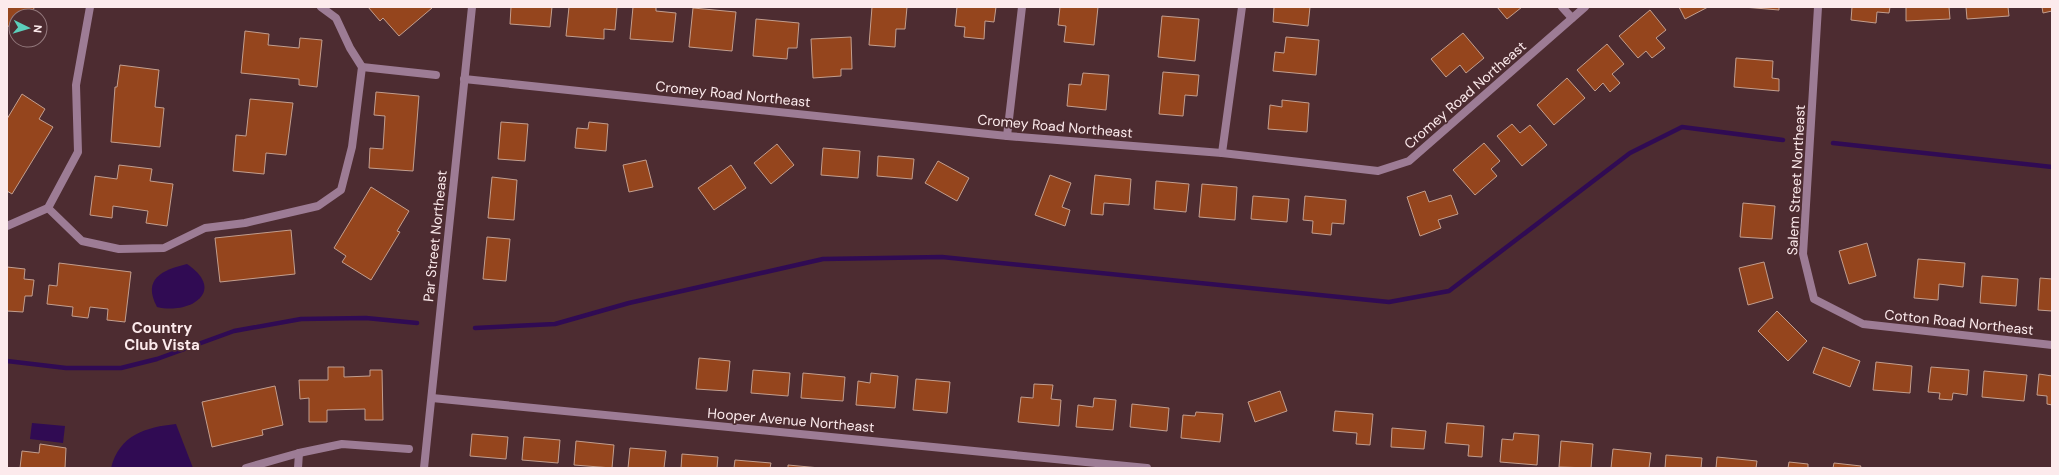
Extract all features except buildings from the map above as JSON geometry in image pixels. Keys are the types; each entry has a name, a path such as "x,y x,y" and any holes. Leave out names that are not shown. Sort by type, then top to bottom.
{"street":[{"path":"7,226 48,208 78,152 76,85 90,7"},
{"path":"48,208 82,241 119,248 164,248 205,228 245,223 318,206 341,190 352,147 362,67 350,48 336,18 321,7"},
{"name":"Par Street Northeast","path":"424,468 472,7"},
{"path":"1007,136 1022,7"},
{"path":"1222,153 1242,7"},
{"path":"1562,7 1572,18"},
{"name":"Cromey Road Northeast","path":"464,79 1007,136 1222,153 1378,171 1409,161 1585,7"},
{"name":"Salem Street Northeast","path":"1818,7 1804,254 1814,299 1863,324"},
{"path":"362,67 436,75"},
{"name":"Cotton Road Northeast","path":"1863,324 2052,345"},
{"name":"Hooper Avenue Northeast","path":"432,398 1147,468"},
{"path":"246,468 299,453 342,444 409,449"},
{"path":"298,468 299,453"}],"shaded area":[{"path":"187,264 199,274 204,284 204,292 199,299 181,308 169,309 157,307 152,289 153,283 157,277 170,269"},
{"path":"32,423 65,426 63,443 30,439"},
{"path":"176,424 193,468 111,468 120,448 127,440 144,431 165,425"}],"waterway":[{"path":"475,328 555,324 629,303 823,259 942,257 1389,302 1449,291 1630,153 1682,127 1783,140"},
{"path":"1833,143 2052,167"},
{"path":"7,361 66,368 121,368 157,359 234,331 301,319 366,318 417,323"}],"district":[{"name":"Country Club Vista","path":"162,336"}]}
